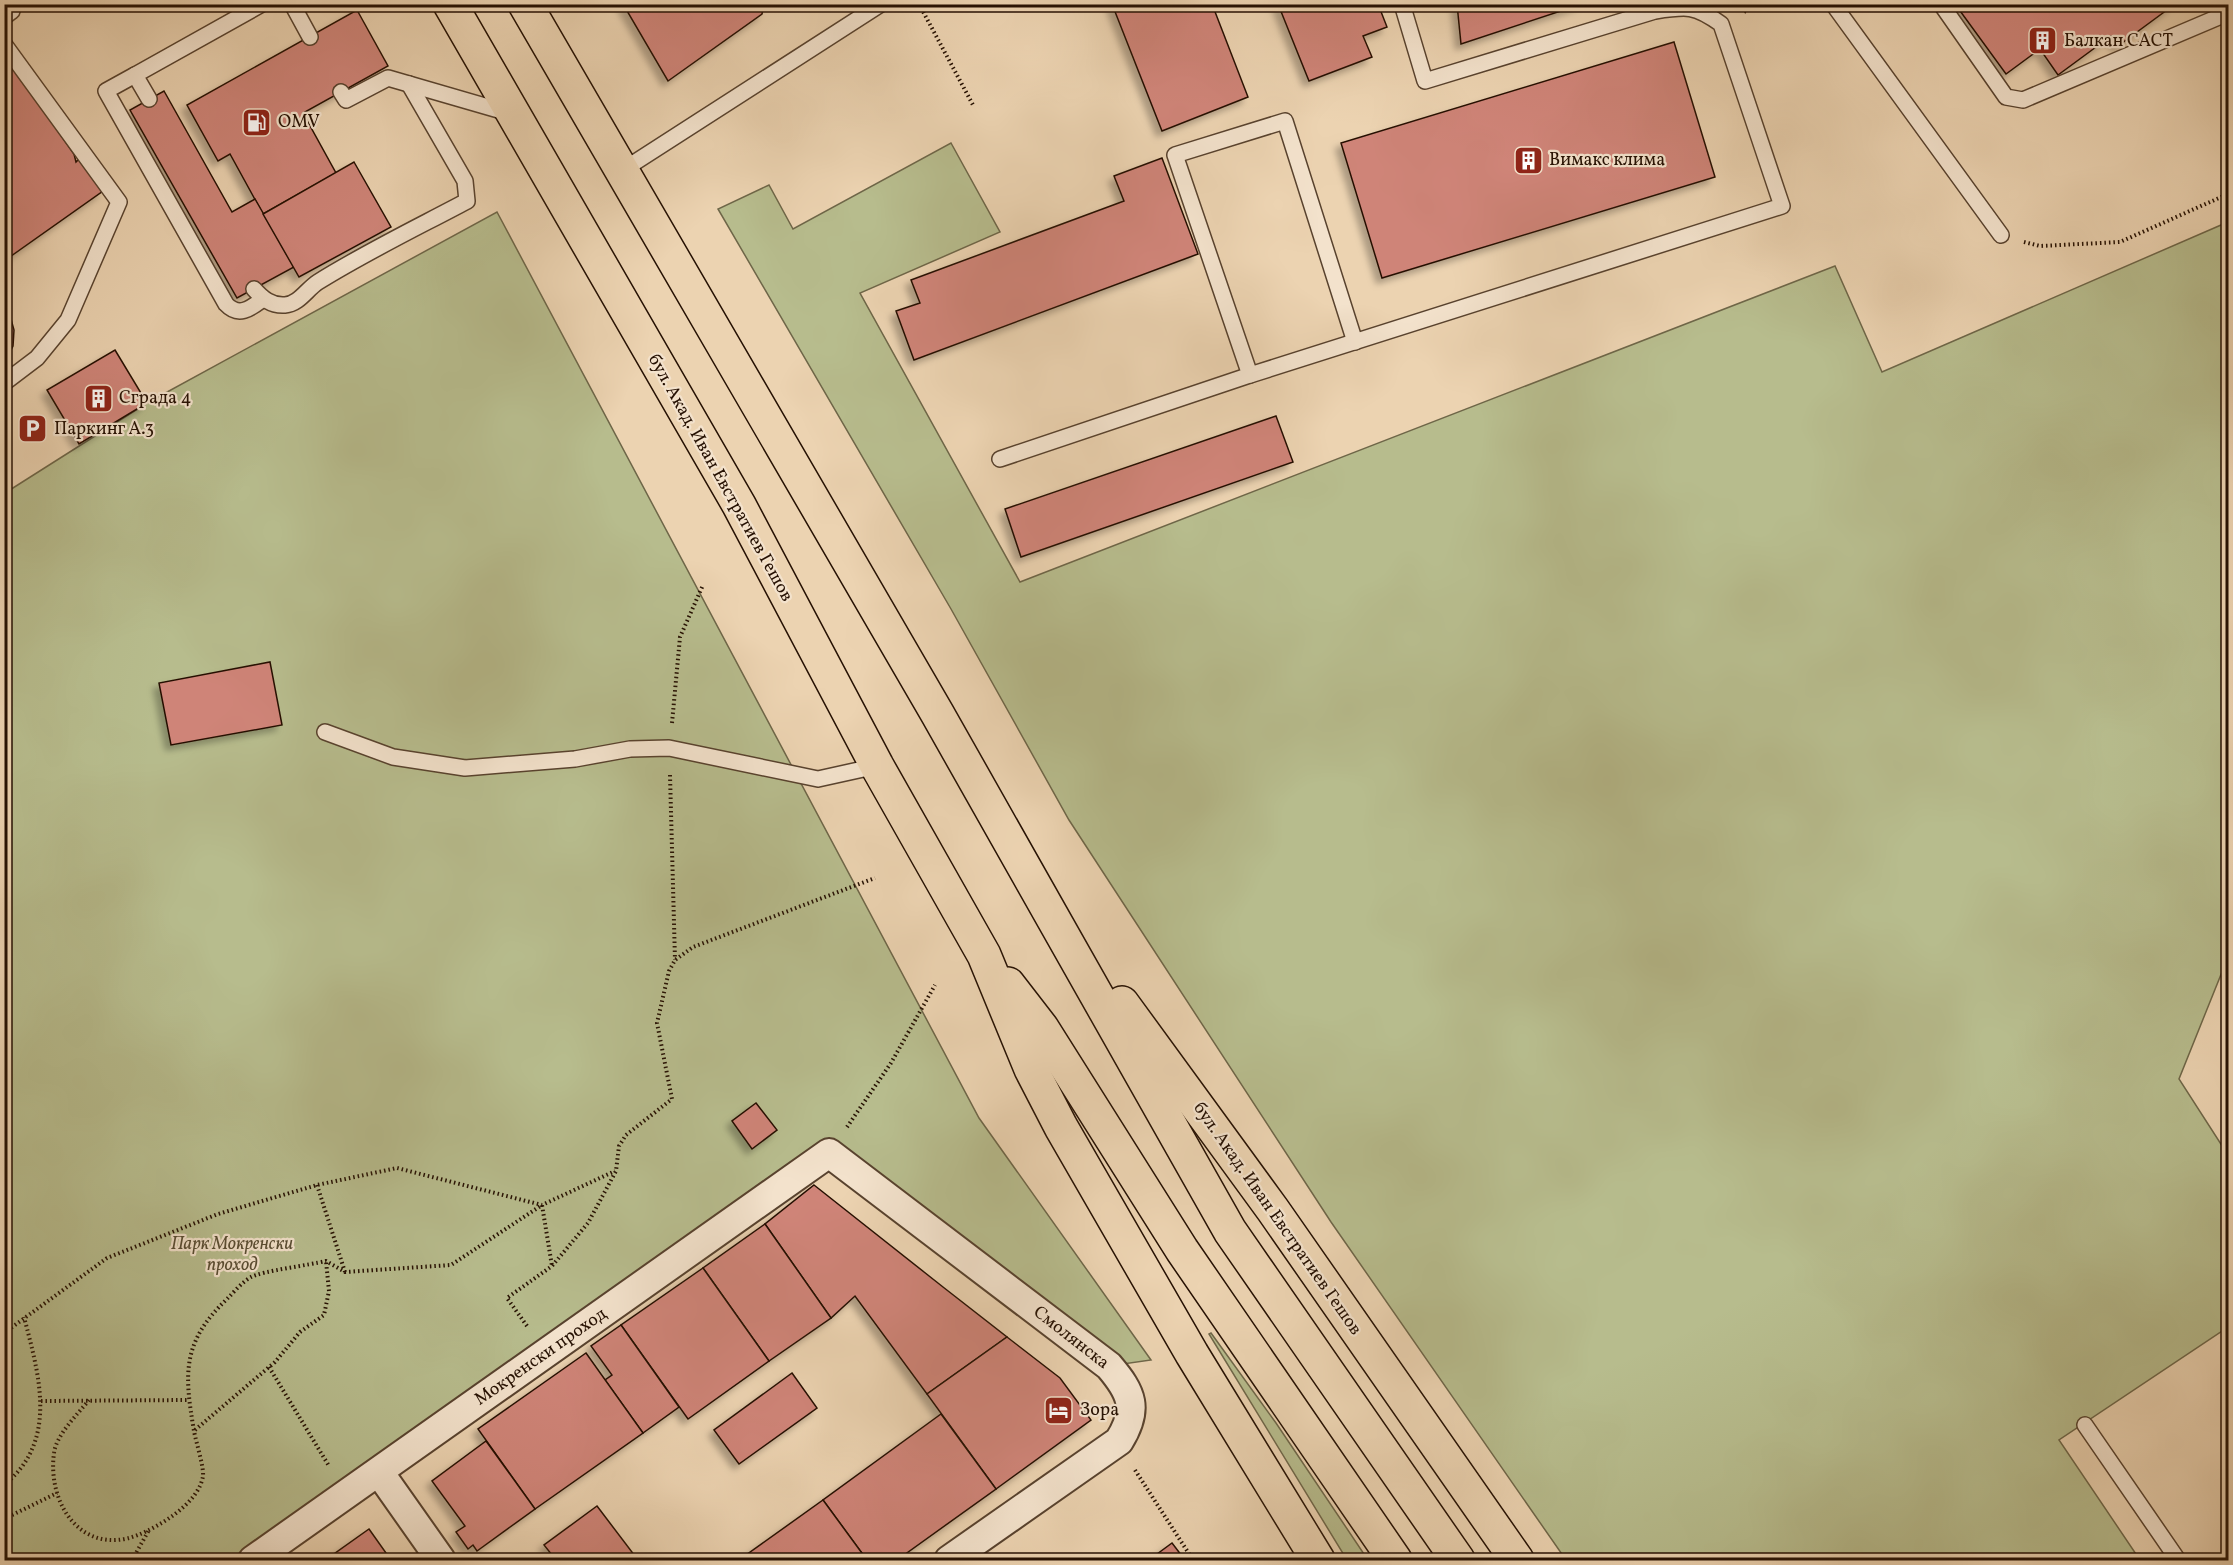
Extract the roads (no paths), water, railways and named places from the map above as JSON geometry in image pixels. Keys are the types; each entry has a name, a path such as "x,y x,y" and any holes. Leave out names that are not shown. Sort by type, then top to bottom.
{"main road":[{"name":"бул. Акад. Иван Евстратиев Гешов","path":"450,4 739,505 877,766 984,955 1031,1069 1061,1127 1198,1364 1318,1560"},
{"name":"бул. Акад. Иван Евстратиев Гешов","path":"525,4 1032,881 1230,1231 1458,1560"},
{"name":"бул. Акад. Иван Евстратиев Гешов","path":"1032,881 1273,1210 1517,1560"},
{"name":"бул. Акад. Иван Евстратиев Гешов","path":"984,955 1042,1028 1182,1250 1395,1560"}],"street":[{"name":"Мокренски проход","path":"254,1560 830,1153"},
{"name":"Смолянска","path":"830,1153 1109,1366 1125,1384 1132,1406 1130,1424 1119,1441 950,1560"},
{"path":"379,1472 441,1560"}],"lane":[{"path":"262,4 106,91 232,311 242,312 258,294 275,304 287,305 300,299 321,280 467,201 465,181 409,84"},
{"path":"292,4 310,37"},
{"path":"623,170 881,4"},
{"path":"1000,459 1250,375 1782,206 1721,24 1701,10 1677,8 1655,11 1425,81 1402,4"},
{"path":"1833,4 2001,235"},
{"path":"1941,4 2006,97 2023,100 2229,13"},
{"path":"4,44 119,202 68,320 37,358 4,382"},
{"path":"135,75 148,99"},
{"path":"341,92 346,100 387,78 514,114"},
{"path":"1250,375 1175,155 1285,121 1355,342"},
{"path":"326,732 393,757 465,768 575,759 630,749 669,748 819,779 877,766"},
{"path":"2085,1425 2178,1560"}],"place":[{"name":"Балкан САСТ","path":"2043,41"},
{"name":"OMV","path":"257,122"},
{"name":"Вимакс клима","path":"1528,160"},
{"name":"Сграда 4","path":"98,398"},
{"name":"Паркинг А.3","path":"33,429"},
{"name":"Зора","path":"1059,1410"}],"park label":[{"name":"Парк Мокренски проход","path":"232,1254"}]}
